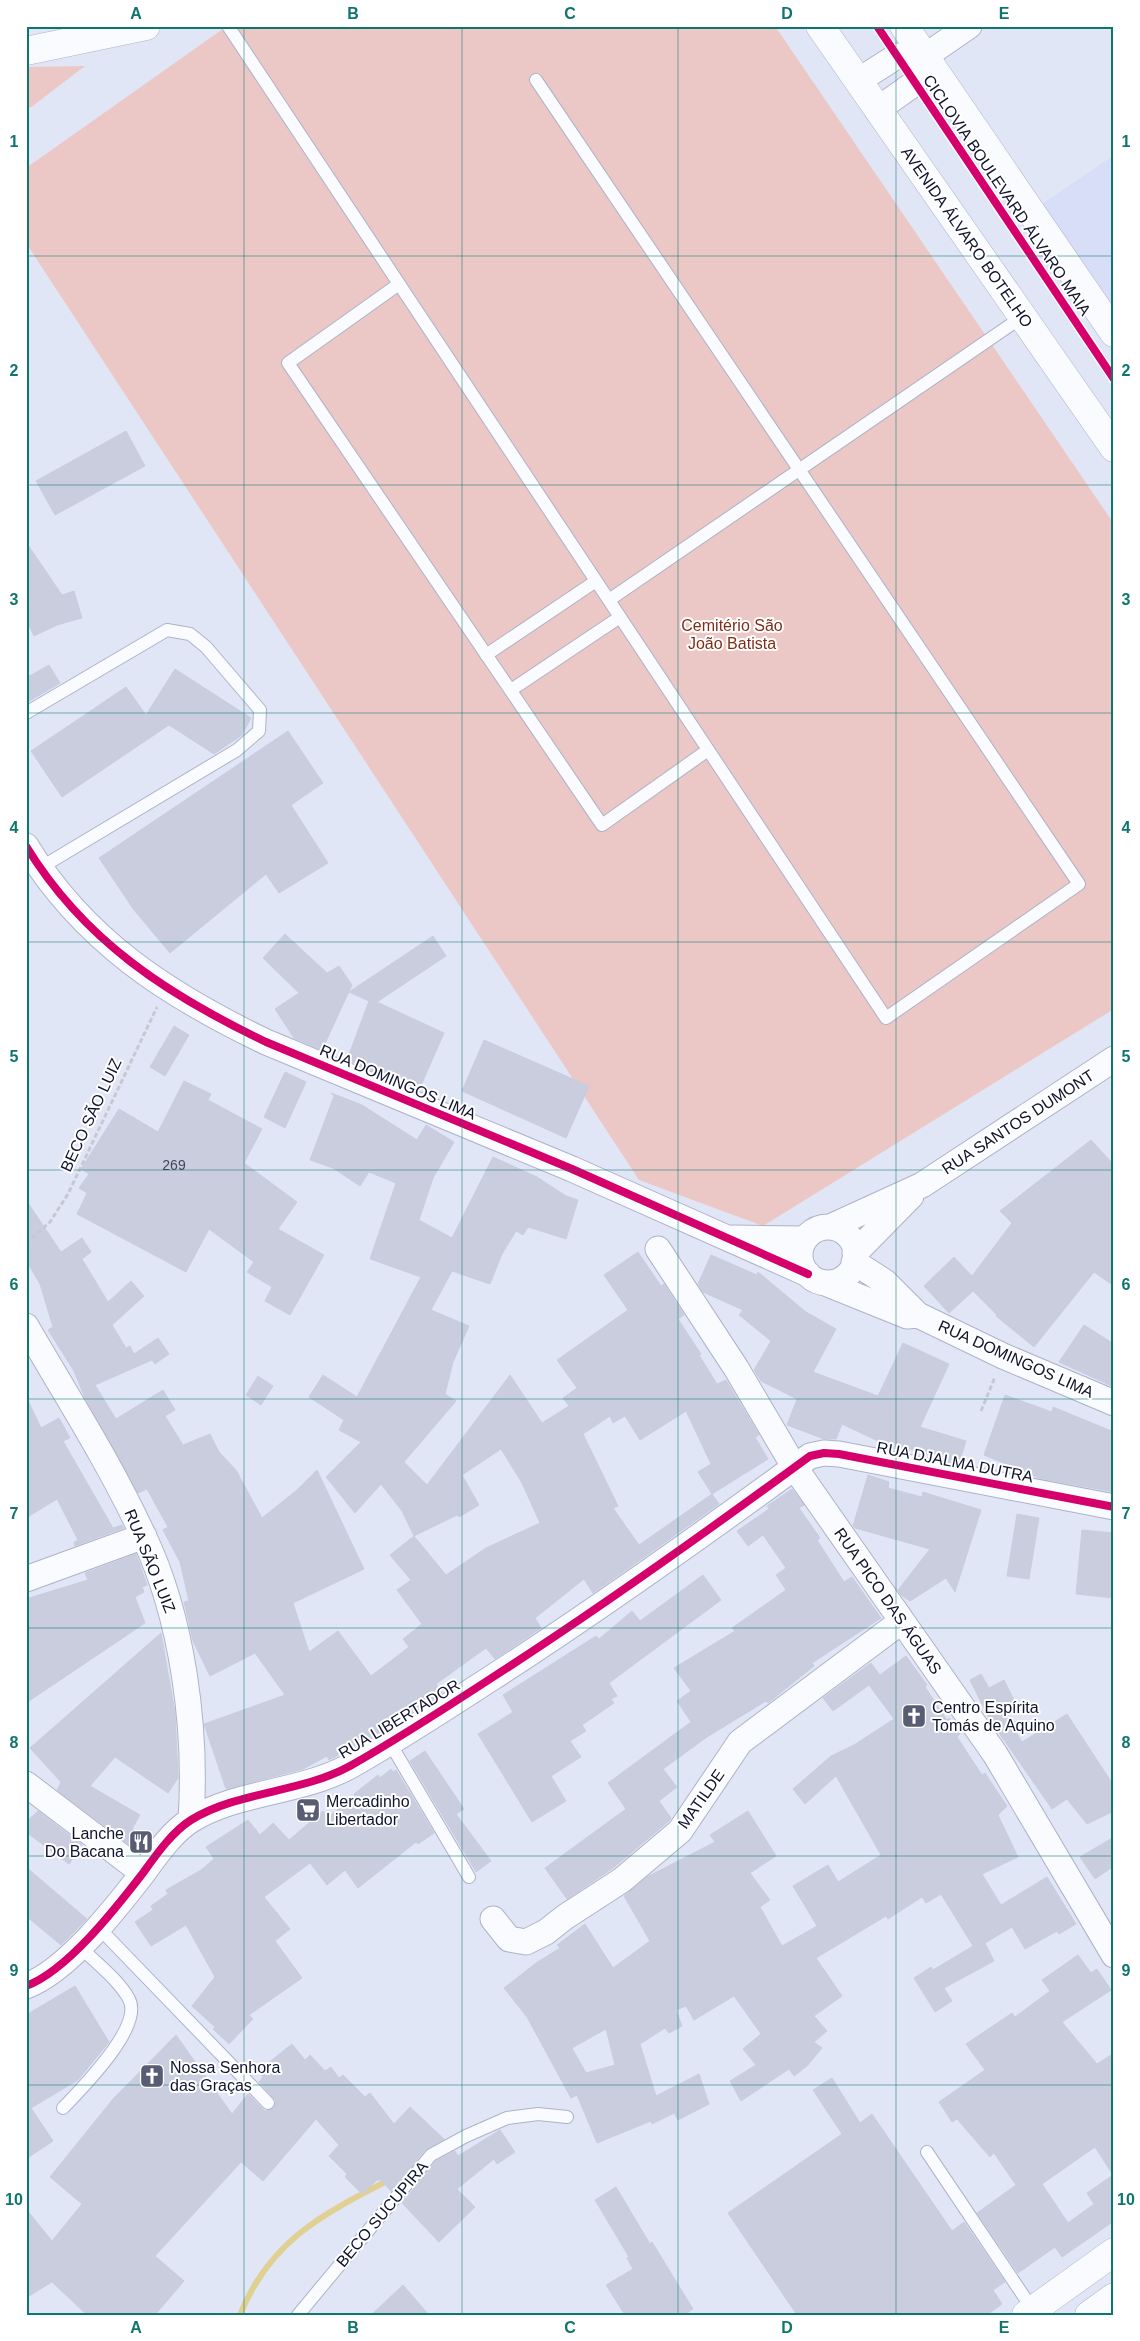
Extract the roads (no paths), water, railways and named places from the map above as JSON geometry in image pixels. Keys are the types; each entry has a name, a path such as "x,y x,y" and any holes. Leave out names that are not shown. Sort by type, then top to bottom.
{"main road":[{"name":"AVENIDA ÁLVARO BOTELHO","path":"820,26 1112,443"},
{"path":"904,26 1114,333"},
{"path":"26,51 139,28"},
{"path":"1030,2312 1114,2252"},
{"path":"1089,2315 1114,2298"}],"street":[{"path":"858,81 897,56 924,57 970,26"},
{"path":"877,110 915,83 924,57"},
{"name":"RUA DOMINGOS LIMA","path":"26,846 59,893 97,934 126,959 168,990 214,1017 266,1042 580,1173 817,1278 907,1316 918,1315"},
{"name":"RUA SANTOS DUMONT","path":"830,1227 922,1185 1114,1059"},
{"name":"RUA SANTOS DUMONT","path":"855,1257 922,1185"},
{"path":"830,1227 848,1235 855,1257 850,1271 844,1278 817,1278 802,1266 800,1257 805,1238 820,1228 830,1227"},
{"name":"RUA DOMINGOS LIMA","path":"721,1237 805,1238"},
{"name":"RUA PICO DAS ÁGUAS","path":"658,1249 736,1368 795,1468 996,1754 1114,1955"},
{"name":"RUA DOMINGOS LIMA","path":"855,1257 885,1282 918,1315 1003,1356 1114,1403"},
{"name":"RUA SÃO LUIZ","path":"26,1326 114,1477 144,1536 163,1584 178,1638 185,1680 192,1766 191,1820"},
{"name":"RUA DJALMA DUTRA","path":"795,1468 810,1456 824,1453 839,1454 1114,1507"},
{"name":"RUA LIBERTADOR","path":"28,1982 62,1964 98,1926 159,1851 191,1820 231,1804 315,1782 348,1767 555,1637 795,1468"},
{"path":"26,1579 144,1536"},
{"name":"MATILDE","path":"494,1919 509,1939 526,1942 546,1932 565,1917 622,1880 680,1831 740,1742 902,1621"},
{"path":"26,1784 143,1873"}],"lane":[{"path":"228,26 886,1018 1079,884 536,80"},
{"path":"399,284 288,363 602,825 708,750"},
{"path":"609,600 1022,317"},
{"path":"486,655 596,581"},
{"path":"511,690 620,617"},
{"path":"26,712 168,630 190,634 206,647 260,710 258,732 237,750 40,868"},
{"path":"390,1742 469,1877"},
{"path":"98,1926 268,2103"},
{"path":"63,2108 104,2064 132,2016 130,2000 79,1946"},
{"name":"BECO SUCUPIRA","path":"298,2315 431,2155 466,2136 507,2118 538,2114 567,2117"},
{"path":"927,2152 1030,2312"}],"waterway":[{"path":"240,2315 252,2289 283,2248 321,2218 343,2204 391,2179"}],"place":[{"name":"Centro Espírita Tomás de Aquino","path":"914,1716"},
{"name":"Mercadinho Libertador","path":"308,1810"},
{"name":"Lanche Do Bacana","path":"141,1842"},
{"name":"Nossa Senhora das Graças","path":"152,2076"}],"park label":[{"name":"Cemitério São João Batista","path":"732,634"}]}
